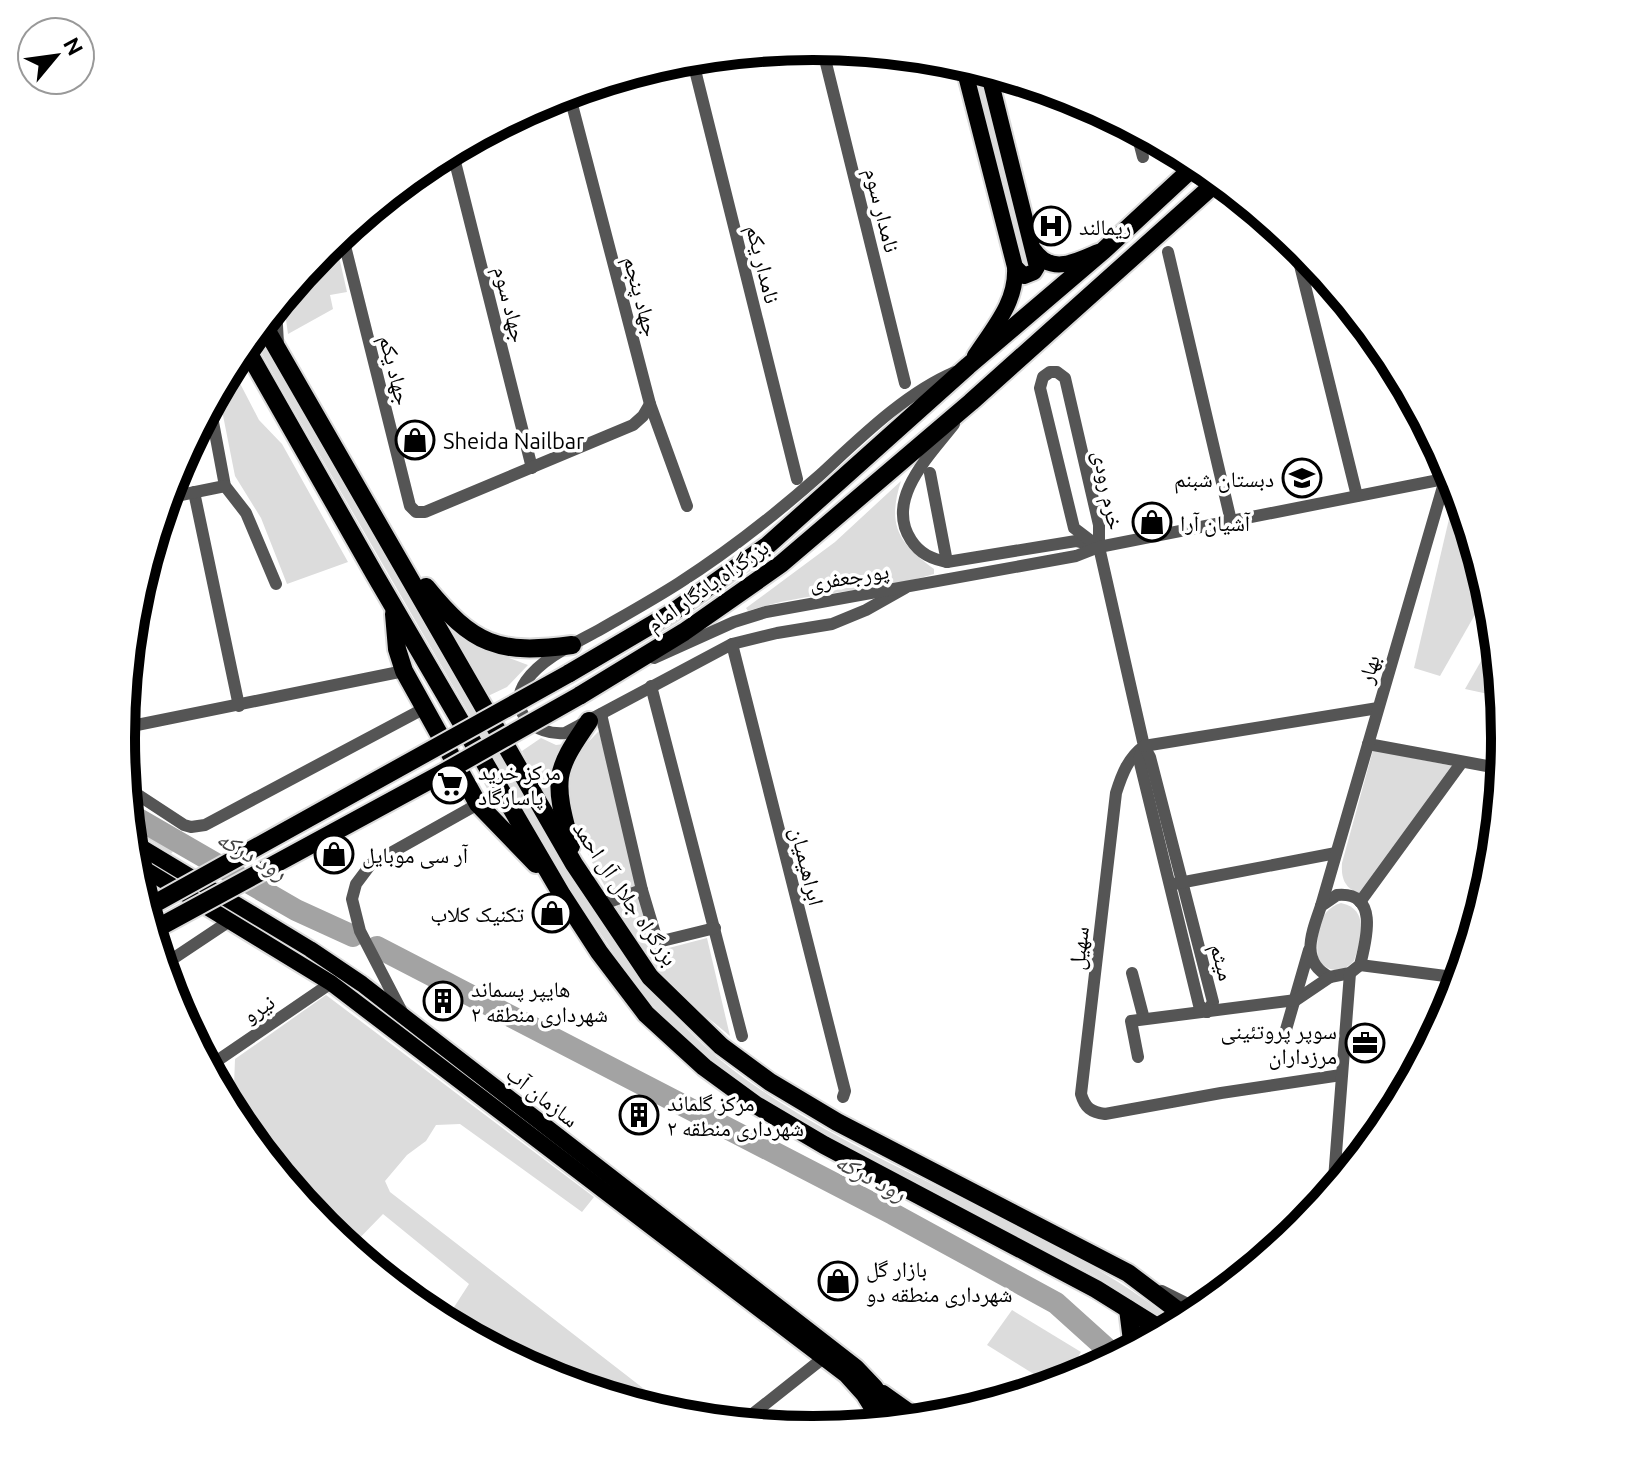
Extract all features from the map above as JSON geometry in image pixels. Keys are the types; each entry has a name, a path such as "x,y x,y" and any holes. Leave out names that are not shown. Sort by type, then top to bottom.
{"highway":[{"name":"بزرگراه یادگار امام","path":"155,903 568,674 670,614 768,545 968,366 1103,251 1188,173"},
{"name":"بزرگراه یادگار امام","path":"162,926 615,676 713,613 781,564 971,402 1210,188"},
{"name":"بزرگراه جلال آل احمد","path":"268,334 574,864 650,977 721,1046 770,1082 837,1122 1128,1273 1178,1311"},
{"path":"252,358 555,883 599,952 646,1014 704,1067 756,1105 1154,1325"},
{"path":"383,534 445,612 472,634 516,648 572,645"},
{"path":"393,607 397,649 404,671 478,804 555,883"},
{"path":"574,864 560,778 571,750 595,718"},
{"path":"1012,1244 1024,1241 1030,1231 1027,1221"},
{"path":"1128,1309 1132,1338"}],"main road":[{"path":"967,78 1015,267 1016,284 1009,304 968,366"},
{"path":"991,84 1037,267 1034,272 1024,276 1015,267"},
{"path":"1033,248 1051,265 1061,265 1103,251"},
{"name":"سازمان آب","path":"145,849 339,967 404,1017 828,1355 864,1395 876,1414"},
{"name":"سازمان آب","path":"148,871 331,983 828,1355 856,1367 875,1387 890,1412"},
{"path":"232,924 249,914"},
{"path":"875,1387 907,1410"}],"street":[{"name":"نامدار سوم","path":"825,60 905,383"},
{"name":"نامدار یکم","path":"695,71 797,479"},
{"name":"جهاد پنجم","path":"572,105 650,404 687,506"},
{"path":"1140,144 1143,157"},
{"name":"جهاد سوم","path":"455,163 532,468"},
{"name":"جهاد یکم","path":"345,248 410,506 416,512 425,512 532,468"},
{"path":"1168,252 1231,521"},
{"path":"1300,267 1357,496"},
{"path":"277,323 278,352"},
{"path":"905,588 845,619 732,644 565,733 551,734 527,722 520,707 520,692 531,675 572,645 694,574 777,512 866,433 936,380 968,366"},
{"name":"خرم‌ رودی","path":"1050,372 1057,372 1065,378 1099,525 1099,547 1074,528 1040,388 1043,377 1050,372"},
{"name":"پورجعفری","path":"971,402 916,475 903,502 903,522 909,539 928,557 947,562 1076,541 1099,547"},
{"path":"532,468 633,425 650,404"},
{"path":"213,423 225,486 246,513 276,584"},
{"path":"930,473 947,562"},
{"name":"پورجعفری","path":"615,676 734,622 766,612 1076,556 1099,547 1440,480"},
{"path":"181,495 225,486"},
{"path":"194,492 239,706"},
{"name":"بهار","path":"1321,906 1378,708 1445,493"},
{"path":"1099,547 1144,746 1378,708"},
{"name":"ابراهیمیان","path":"732,644 845,1091 843,1097"},
{"path":"135,726 404,671"},
{"path":"651,686 742,1036"},
{"path":"137,794 184,825 205,825 425,708"},
{"path":"595,718 642,890 659,940 715,928"},
{"path":"1368,744 1491,767"},
{"name":"میثم","path":"1144,746 1139,759 1213,1002 1207,1012"},
{"name":"سهیل","path":"1144,746 1134,753 1116,793 1081,1094 1084,1105 1093,1112 1105,1114 1341,1075"},
{"path":"1360,902 1462,762"},
{"path":"404,1017 360,931 352,899 356,884 371,864 478,804"},
{"path":"1176,884 1336,853"},
{"path":"1331,871 1344,895"},
{"path":"600,905 642,890"},
{"path":"1285,1033 1321,906 1330,898 1344,895 1360,902 1366,909 1368,922 1355,969 1341,1075 1334,1174"},
{"path":"172,960 232,924"},
{"path":"1309,950 1315,967 1330,977"},
{"path":"1138,1020 1296,1000 1330,977 1355,969 1448,977"},
{"path":"1132,973 1138,1020 1138,1057"},
{"name":"نیرو","path":"217,1061 331,983"},
{"path":"1128,1273 1188,1304"},
{"path":"756,1415 828,1355"}],"shaded area":[{"path":"971,79 984,82 1027,265 1023,266"},
{"path":"339,255 347,292 330,295 333,309 288,334 285,313"},
{"path":"264,340 573,882 627,958 687,1029 733,1070 786,1106 899,1168 1072,1254 1168,1317 1163,1320 1097,1277 755,1097 677,1032 635,985 569,887 259,348"},
{"path":"238,380 259,420 282,444 348,562 287,584 261,518 235,476 221,407"},
{"path":"901,481 895,510 899,532 912,550 934,569 934,574 888,585 794,599 748,611 746,608 835,542"},
{"path":"1451,508 1479,607 1440,676 1414,668"},
{"path":"443,617 473,642 528,665 507,687 488,696"},
{"path":"1486,652 1491,695 1465,689"},
{"path":"599,731 650,935 661,950 707,938 730,1036 665,979 622,915 590,858 570,807 567,788 577,756"},
{"path":"541,738 556,745 572,743 559,823 522,751"},
{"path":"1373,750 1453,766 1361,895 1345,883 1342,863"},
{"path":"141,824 176,847 171,854 142,836"},
{"path":"1341,903 1350,906 1360,918 1361,935 1354,961 1336,970 1318,962 1317,944 1322,919"},
{"path":"326,995 594,1197 582,1212 460,1124 436,1125 426,1141 407,1155 385,1181 390,1192 656,1398 595,1381 554,1365 513,1347 451,1312 469,1284 383,1214 357,1241 303,1186 249,1115 234,1091 235,1059"},
{"path":"1012,1310 1081,1352 1073,1365 1040,1378 987,1345"}],"waterway":[{"name":"رود درکه","path":"140,820 296,910 353,936"},
{"name":"رود درکه","path":"377,947 893,1214 1056,1303 1108,1350"}],"place":[{"name":"ریمالند","path":"1051,226"},
{"name":"Sheida Nailbar","path":"415,440"},
{"name":"دبستان شبنم","path":"1302,478"},
{"name":"آشیان آرا","path":"1152,522"},
{"name":"مرکز خرید پاسارگاد","path":"450,784"},
{"name":"آر سی موبایل","path":"334,854"},
{"name":"تکنیک کلاب","path":"552,913"},
{"name":"هایپر پسماند شهرداری منطقه ۲","path":"443,1001"},
{"name":"سوپر پروتئینی مرزداران","path":"1365,1043"},
{"name":"مرکز گلماند شهرداری منطقه ۲","path":"639,1115"},
{"name":"بازار گل شهرداری منطقه دو","path":"838,1281"}]}
